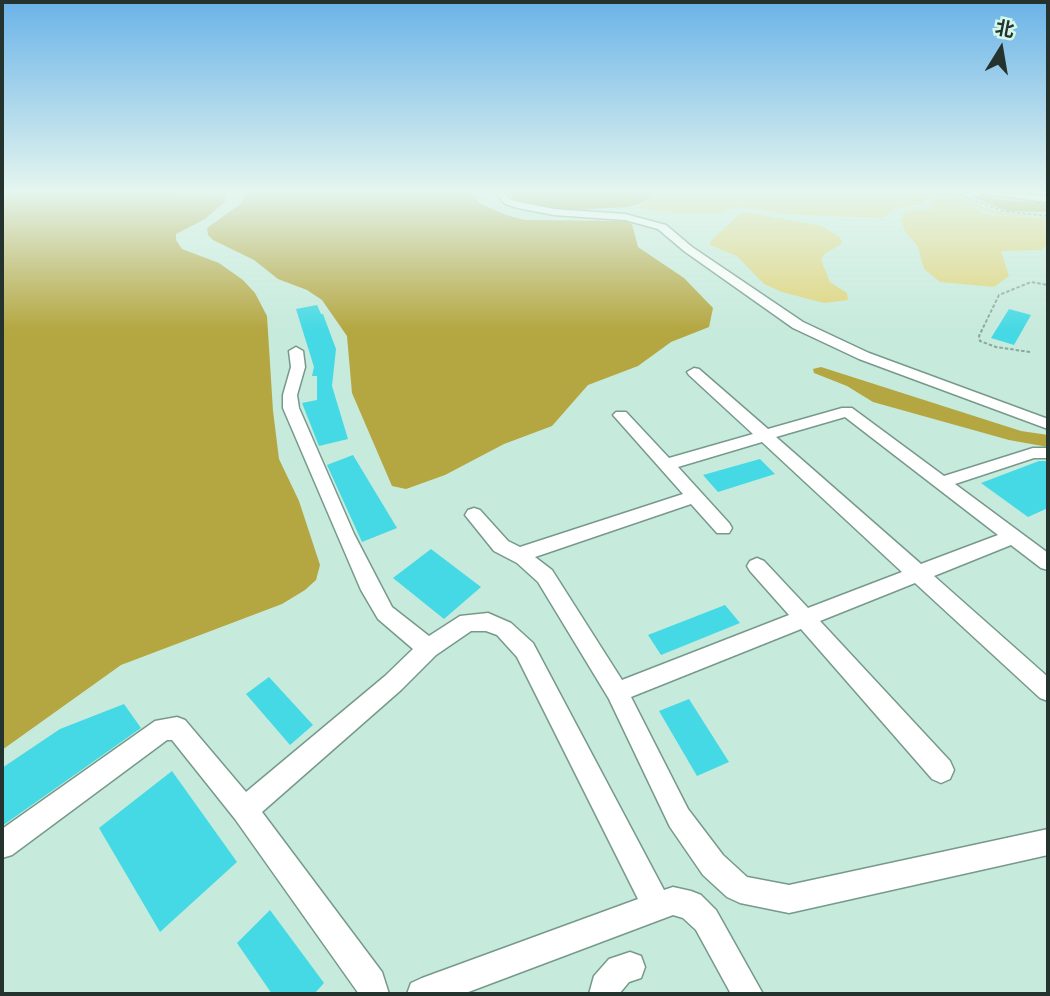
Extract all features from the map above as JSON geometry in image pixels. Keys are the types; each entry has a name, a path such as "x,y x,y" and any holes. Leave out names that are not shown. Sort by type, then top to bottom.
{"street":[{"path":"675,237 798,325 864,356 1048,424"},
{"path":"296,351 298,367 290,395 291,408 345,534 385,613 428,648"},
{"path":"694,372 1048,691"},
{"path":"666,465 847,411 1048,563"},
{"path":"621,415 723,528"},
{"path":"943,482 1033,453 1048,453"},
{"path":"519,555 695,497"},
{"path":"474,515 501,546 519,555 545,576 617,692 679,818 713,865 737,887 750,893 789,899 1048,842"},
{"path":"617,692 1014,536"},
{"path":"757,566 941,770"},
{"path":"244,810 393,683 428,648 467,622 495,624 513,636 531,662 657,906"},
{"path":"2,845 163,729 177,728 244,810 371,983 374,994"},
{"path":"422,994 673,901 691,905 706,920 748,994"},
{"path":"604,994 605,986 620,971 630,967"}],"path":[{"path":"1030,352 996,347 981,341 979,336 995,300 1004,291 1031,282 1048,285"}],"shaded area":[{"path":"2,237 176,237 182,249 219,263 243,280 255,293 267,316 279,459 299,501 320,565 316,580 282,604 121,665 2,750"},
{"path":"210,237 636,237 638,247 684,278 713,308 709,327 671,342 638,366 588,385 552,426 504,444 445,475 406,489 392,486 352,393 347,336 322,300 307,290 278,279 254,260"},
{"path":"715,237 839,237 842,241 840,245 824,254 821,260 830,282 847,293 848,300 824,303 782,292 764,284 737,256 710,245"},
{"path":"910,237 1048,237 1048,244 1041,250 1001,251 1009,276 994,287 940,282 924,269 918,247"},
{"path":"821,367 1021,431 1048,435 1048,447 1009,440 873,402 847,386 814,373 813,369"}],"building":[{"path":"317,305 336,349 332,386 348,439 319,446 302,403 317,400 317,376 312,376 314,367 296,309"},
{"path":"1009,309 1031,315 1014,345 991,338"},
{"path":"353,455 397,528 362,542 327,465"},
{"path":"760,459 775,474 718,492 703,475"},
{"path":"1039,461 1048,461 1048,508 1028,517 981,483"},
{"path":"431,549 481,587 444,619 393,578"},
{"path":"725,605 740,623 661,655 648,635"},
{"path":"269,677 313,725 290,745 246,694"},
{"path":"689,699 729,762 697,776 659,711"},
{"path":"124,704 141,728 2,826 2,768 60,729"},
{"path":"172,771 237,862 160,932 99,828"},
{"path":"270,910 324,983 314,994 272,994 237,943"}]}
